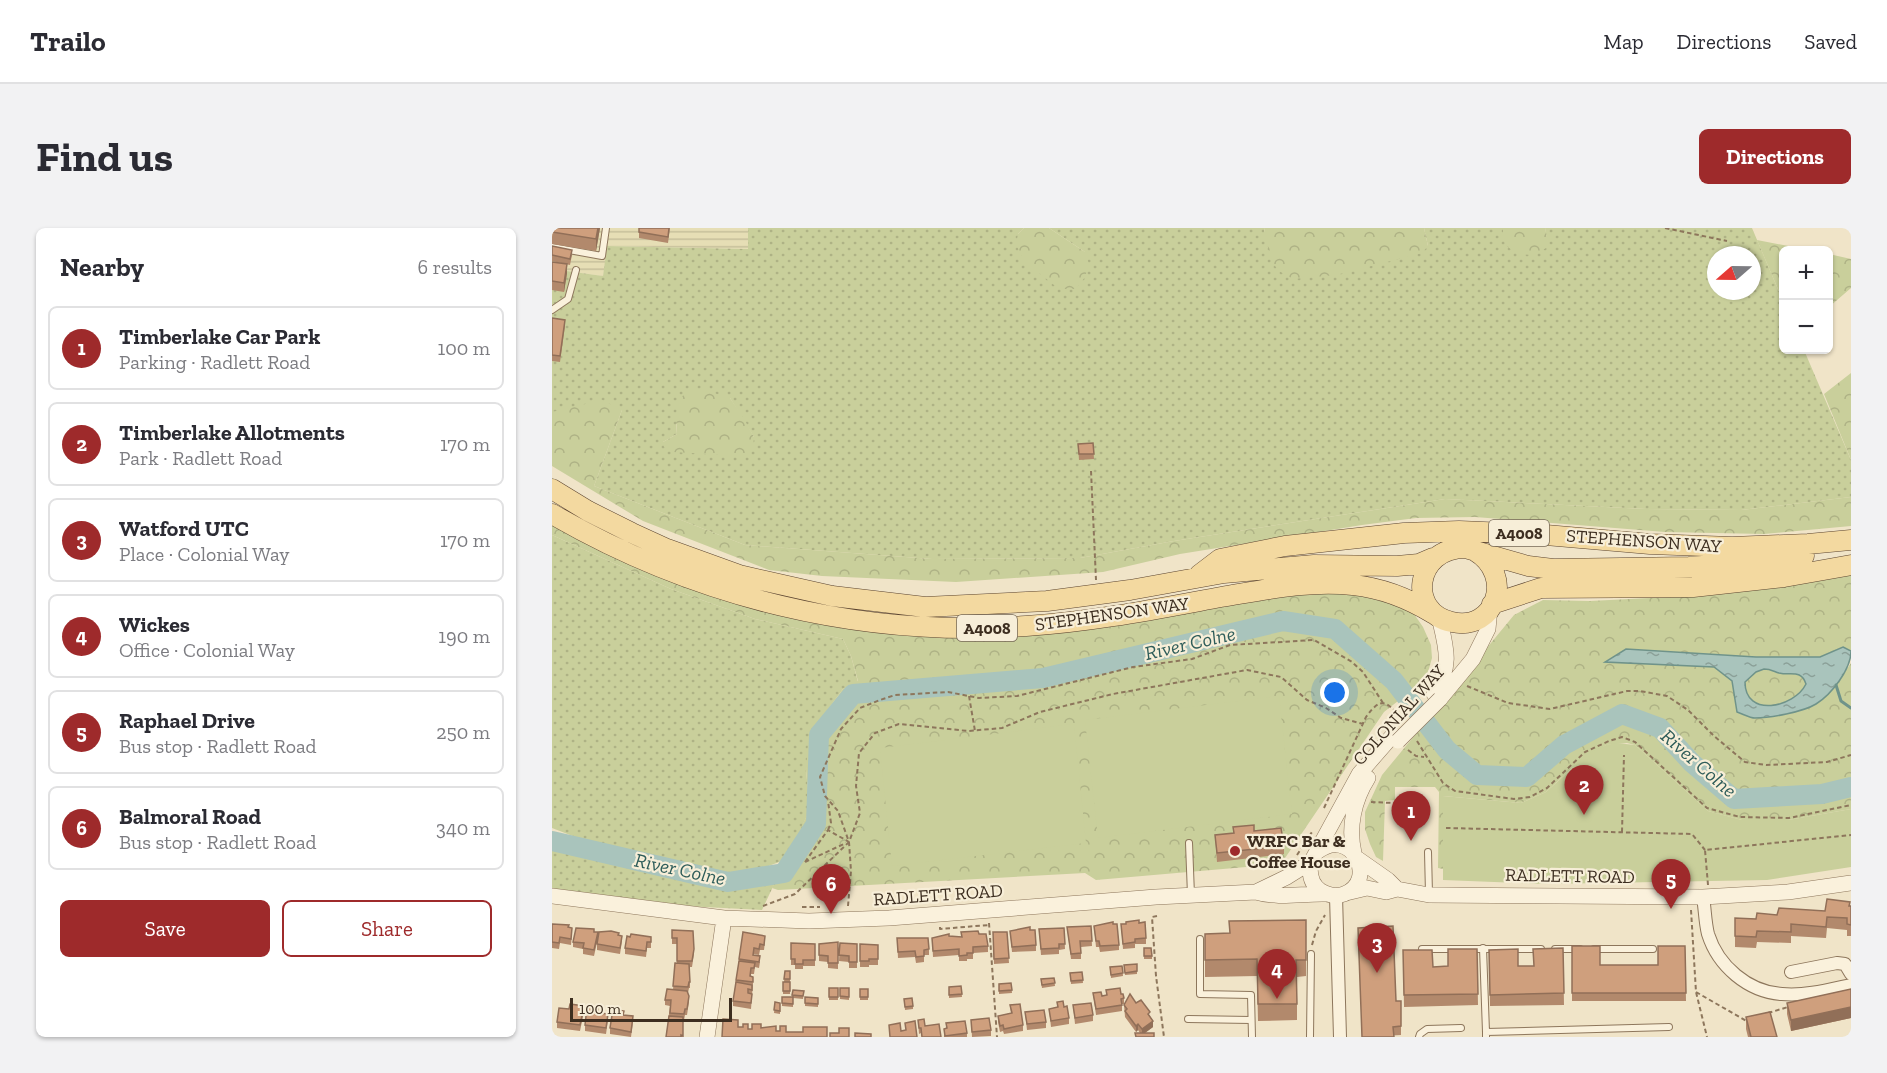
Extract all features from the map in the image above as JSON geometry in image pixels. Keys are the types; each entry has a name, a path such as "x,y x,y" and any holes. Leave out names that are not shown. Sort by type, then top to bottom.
{"main road":[{"name":"STEPHENSON WAY","path":"552,489 588,511 667,549 739,575 800,590 857,600 925,607 988,605 1096,595 1224,573 1314,565 1397,566 1419,564 1433,558"},
{"name":"STEPHENSON WAY","path":"552,514 625,552 699,582 789,609 858,621 956,629 1025,627 1095,619 1272,588 1325,584 1352,585 1400,595 1437,615"},
{"name":"STEPHENSON WAY","path":"1194,579 1220,559 1285,546 1404,533 1459,531 1523,533 1732,547 1851,540"},
{"name":"STEPHENSON WAY","path":"1475,551 1528,566 1552,569 1689,567 1769,561 1851,547"},
{"path":"1455,548 1475,551 1484,556 1493,566 1497,576 1498,587 1491,606 1483,615 1470,622 1450,622 1437,615 1425,600 1422,588 1426,569 1433,558 1446,550 1455,548"},
{"path":"1491,606 1541,588 1693,587 1784,577 1851,565"}],"street":[{"name":"COLONIAL WAY","path":"1356,856 1351,842 1352,819 1361,788 1372,770 1398,740 1473,659 1488,629 1491,606"},
{"name":"COLONIAL WAY","path":"1437,615 1447,659 1437,697"},
{"name":"COLONIAL WAY","path":"1314,857 1359,774 1398,740"},
{"path":"1356,856 1360,874 1357,882 1336,894 1318,889 1312,881 1309,872 1314,857 1331,845 1341,845 1356,856 1388,880 1397,889"},
{"name":"RADLETT ROAD","path":"552,896 724,918 809,921 880,919 1156,897 1256,892 1287,877 1314,857"},
{"name":"RADLETT ROAD","path":"1256,892 1270,897 1307,893 1336,894 1367,888 1386,892 1397,889 1429,894 1706,897 1788,892 1851,883"},
{"path":"1336,894 1341,1037"},
{"path":"1706,897 1708,931 1716,951 1726,966 1746,982 1770,993 1792,994 1818,992 1851,985"},
{"path":"707,1037 724,918"},
{"path":"1791,972 1837,963 1845,964 1851,974"}],"lane":[{"path":"552,247 602,256 606,228"},
{"path":"552,310 568,299 572,293 576,270"},
{"path":"1189,843 1191,896"},
{"path":"1428,852 1429,894"},
{"path":"1200,939 1200,994 1251,995 1252,1037"},
{"path":"1483,948 1486,1034 1669,1027"},
{"path":"1422,949 1653,949"},
{"path":"1310,1037 1311,954"},
{"path":"1188,1019 1251,1020"},
{"path":"1419,1037 1427,1029 1461,1028"}],"path":[{"path":"1665,228 1727,241"},
{"path":"1091,471 1096,595"},
{"path":"848,906 851,871 849,842 838,811 822,789 820,777 841,729 860,708 895,695 948,692 969,696 1017,696 1133,667 1192,659 1230,645 1314,640 1352,662 1364,672 1383,703"},
{"path":"770,907 759,908 795,894 849,842 860,813 855,786 859,753 875,733 899,724 975,731 1002,728 1040,712 1113,694 1247,670 1281,677 1307,700 1326,708 1341,718 1363,724"},
{"path":"1462,687 1469,686 1508,703 1550,710 1627,691 1640,691 1667,696 1688,710 1745,762 1766,765 1827,762 1851,755"},
{"path":"969,696 975,731"},
{"path":"1322,814 1363,724 1375,705 1383,703 1389,705 1406,721"},
{"path":"1416,739 1443,783 1455,791 1514,800 1530,797 1547,788 1586,752 1622,737 1635,742 1707,808 1740,817 1789,818 1851,805"},
{"path":"1398,740 1416,756 1425,757"},
{"path":"1622,832 1624,755"},
{"path":"828,800 831,823 805,862 849,842"},
{"path":"1365,801 1398,805"},
{"path":"1293,859 1300,852 1316,824"},
{"path":"1446,828 1692,834 1705,850 1706,897"},
{"path":"828,830 849,842"},
{"path":"1705,850 1851,835"},
{"path":"792,907 826,907"},
{"path":"1691,910 1689,912 1696,992 1707,1037"},
{"path":"1311,954 1314,936 1326,913"},
{"path":"1157,916 1152,917 1156,976 1164,1037"},
{"path":"940,929 989,925 997,1037"},
{"path":"1696,992 1749,1022"},
{"path":"1767,1021 1768,1012 1789,1007"}],"shaded area":[{"path":"552,228 748,228 748,249 608,246 603,276 552,269"}],"green space":[{"path":"748,228 1024,228 1018,234 1085,252 1049,228 1265,228 1264,232 1428,246 1424,228 1503,228 1503,240 1548,246 1545,228 1752,228 1760,246 1707,246 1707,300 1761,300 1761,249 1779,292 1779,354 1806,354 1851,460 1851,497 1741,510 1646,509 1445,499 1080,558 932,559 745,545 594,486 622,410 552,412 552,269 603,276 607,246 748,249","holes":["730,398 754,437 663,442 677,434 676,424"]},
{"path":"1024,228 1049,228 1085,252 1089,264 1085,277 1076,289 1059,289 1024,261 1016,244 1018,234"},
{"path":"1265,228 1424,228 1428,246 1422,253 1336,275 1293,279 1279,271 1272,262"},
{"path":"1503,228 1545,228 1549,246 1535,255 1517,254 1503,240"},
{"path":"1757,240 1788,246 1779,246 1779,292 1761,246"},
{"path":"1833,255 1851,259 1851,288 1833,304"},
{"path":"1851,373 1851,460 1824,394"},
{"path":"704,390 730,398 743,417 754,437 753,447 745,456 673,452 664,447 663,442 677,434 677,410 680,399 690,391"},
{"path":"602,400 622,410 594,486 745,545 932,559 1080,558 1445,499 1646,509 1741,510 1851,497 1851,526 1764,534 1665,532 1475,517 1416,518 1180,554 1103,572 956,582 822,576 769,570 643,521 552,466 552,412"},
{"path":"552,522 661,573 928,636 1310,589 1387,599 1412,611 1431,645 1432,658 1428,672 1421,683 1384,712 1281,864 1096,880 1085,873 778,890 772,888 810,809 806,770 808,743 843,689 858,681 851,656 843,639 755,619 671,589 552,535"},
{"path":"552,535 671,589 755,619 843,639 851,656 858,682 843,689 826,712 806,770 810,809 787,859 742,876 674,867 601,847 552,828"},
{"path":"1851,572 1851,651 1843,647 1820,657 1756,657 1626,649 1606,661 1715,667 1732,681 1738,712 1754,718 1836,685 1851,663 1851,809 1788,820 1742,820 1708,811 1635,745 1627,743 1606,745 1572,768 1546,792 1521,803 1443,796 1443,869 1438,868 1439,792 1435,787 1395,787 1395,800 1385,801 1383,861 1376,857 1365,829 1365,812 1382,775 1514,615 1543,600 1590,601 1689,596"},
{"path":"1764,669 1801,676 1806,684 1791,699 1771,706 1761,705 1753,701 1747,693 1745,682 1756,671"},
{"path":"1279,696 1292,814 1098,838 1085,720"},
{"path":"1074,724 1086,843 892,866 880,748"},
{"path":"1617,743 1635,745 1708,811 1742,820 1788,820 1851,809 1851,867 1767,880 1546,884 1443,880 1443,796 1521,803 1546,792 1588,754 1606,745"},
{"path":"552,843 727,885 778,876 762,910 666,905 552,889"}],"water":[{"path":"1843,647 1851,651 1844,673 1828,694 1816,704 1803,710 1755,718 1737,712 1732,681 1714,667 1605,662 1626,649 1756,657 1820,657","holes":["1764,669 1801,676 1806,684 1791,699 1771,706 1761,705 1753,701 1747,693 1745,682 1756,672"]}],"building":[{"path":"552,228 598,228 596,239 552,232"},
{"path":"639,228 669,228 668,237 639,232"},
{"path":"552,246 572,250 570,259 552,255"},
{"path":"552,262 567,264 564,283 552,281"},
{"path":"552,318 565,320 560,356 552,355"},
{"path":"1093,443 1094,454 1079,454 1078,444"},
{"path":"1254,825 1254,831 1281,828 1284,846 1217,853 1215,835 1234,833 1233,827"},
{"path":"1827,899 1850,902 1851,925 1847,924 1847,918 1827,917 1826,927 1791,924 1791,932 1757,931 1756,937 1735,936 1735,918 1756,919 1757,913 1777,915 1779,908 1825,911"},
{"path":"1139,920 1139,923 1145,922 1146,938 1135,939 1135,942 1123,944 1121,924"},
{"path":"1306,920 1306,960 1296,960 1297,1004 1258,1004 1257,959 1205,960 1205,934 1230,933 1229,921"},
{"path":"1113,922 1117,924 1119,945 1100,946 1099,941 1096,941 1094,926"},
{"path":"552,924 569,925 568,927 572,928 571,939 560,937 559,943 552,942"},
{"path":"1091,926 1092,941 1080,941 1081,953 1071,954 1067,927"},
{"path":"1393,926 1396,1001 1401,1001 1401,1026 1393,1027 1394,1037 1362,1037 1358,928"},
{"path":"1030,927 1030,930 1035,930 1036,945 1012,947 1010,931"},
{"path":"576,928 594,929 594,932 598,932 594,950 583,948 584,943 573,942"},
{"path":"1064,928 1065,944 1059,944 1059,948 1041,949 1039,929"},
{"path":"672,930 693,931 692,961 677,961 677,938 672,938"},
{"path":"611,931 622,936 620,948 597,944 599,932"},
{"path":"978,931 979,934 986,934 988,946 973,947 973,953 959,956 959,949 933,951 932,938 949,934 949,936 962,937 961,932"},
{"path":"743,932 765,936 764,945 760,944 759,949 754,948 753,955 760,956 759,962 739,959"},
{"path":"993,932 1007,932 1009,958 994,959"},
{"path":"631,934 651,937 651,942 647,942 646,951 625,948 627,936 630,937"},
{"path":"897,938 928,938 929,949 924,950 924,956 916,957 915,951 898,952"},
{"path":"838,942 838,963 828,963 828,956 819,955 819,944"},
{"path":"791,943 815,944 815,960 803,960 803,964 795,964 795,959 791,959"},
{"path":"840,943 857,944 857,962 849,962 849,956 839,955"},
{"path":"860,944 878,945 878,959 860,961"},
{"path":"1572,946 1600,946 1600,965 1658,965 1658,946 1685,946 1686,993 1572,993"},
{"path":"1144,948 1151,948 1152,956 1144,956"},
{"path":"1563,948 1564,993 1490,995 1489,950 1518,949 1518,966 1534,966 1533,949"},
{"path":"1448,949 1477,949 1478,994 1404,995 1403,950 1432,950 1433,967 1448,966"},
{"path":"739,961 755,963 754,968 751,968 750,976 753,977 753,982 736,980"},
{"path":"675,963 689,964 688,987 673,986"},
{"path":"1137,964 1137,971 1125,973 1124,965"},
{"path":"1122,966 1123,973 1111,975 1110,967"},
{"path":"785,971 790,971 790,979 784,979"},
{"path":"1082,972 1083,980 1071,981 1070,973"},
{"path":"1054,978 1055,983 1042,985 1041,979"},
{"path":"736,982 752,985 752,990 748,989 748,993 752,994 751,1003 733,1001"},
{"path":"783,982 790,982 790,991 783,991"},
{"path":"1011,983 1012,990 999,991 999,984"},
{"path":"961,986 962,994 949,995 949,987"},
{"path":"829,988 838,988 838,997 829,997"},
{"path":"840,988 849,988 849,997 840,996"},
{"path":"1120,988 1124,998 1121,999 1122,1005 1096,1009 1093,993 1101,992 1102,996 1107,995 1106,990"},
{"path":"667,989 687,991 689,996 684,1014 670,1013 671,1000 665,1000"},
{"path":"860,989 868,989 868,997 860,997"},
{"path":"1851,989 1851,1007 1791,1020 1787,1003"},
{"path":"793,990 804,991 803,996 792,995"},
{"path":"1130,994 1136,1003 1141,1000 1150,1012 1148,1014 1153,1021 1142,1029 1138,1024 1136,1026 1125,1011 1127,1009 1124,1005"},
{"path":"782,997 793,997 793,1004 782,1003"},
{"path":"805,997 818,998 818,1004 805,1003"},
{"path":"912,998 913,1006 905,1007 904,999"},
{"path":"1063,1001 1064,1007 1067,1006 1069,1018 1051,1021 1049,1009 1058,1007 1057,1002"},
{"path":"775,1002 780,1003 780,1011 774,1010"},
{"path":"1091,1003 1093,1015 1075,1018 1073,1005"},
{"path":"570,1004 584,1006 580,1025 557,1022 559,1008 569,1009"},
{"path":"1020,1004 1023,1025 1004,1029 1003,1025 1000,1026 998,1016 1012,1013 1010,1005"},
{"path":"587,1007 598,1008 598,1013 608,1014 606,1028 585,1025"},
{"path":"613,1009 624,1011 623,1015 633,1016 631,1032 610,1028"},
{"path":"1044,1010 1046,1022 1027,1024 1025,1012"},
{"path":"1770,1012 1777,1037 1751,1037 1746,1017"},
{"path":"669,1016 683,1017 683,1036 666,1037"},
{"path":"989,1018 991,1030 972,1032 971,1020"},
{"path":"723,1019 738,1020 738,1027 748,1024 748,1029 752,1029 752,1024 761,1024 761,1028 776,1026 776,1031 780,1031 780,1026 786,1026 786,1032 803,1032 803,1027 827,1027 827,1037 722,1037"},
{"path":"924,1019 925,1026 939,1024 941,1037 922,1037 918,1020"},
{"path":"915,1021 917,1037 890,1037 889,1025 900,1023 901,1031 906,1030 905,1023"},
{"path":"965,1021 967,1033 945,1036 946,1023"},
{"path":"839,1028 849,1028 849,1037 830,1037 830,1033 839,1033"},
{"path":"855,1033 871,1034 871,1037 855,1037"},
{"path":"1135,1033 1154,1033 1154,1037 1136,1037"}],"waterway":[{"name":"River Colne","path":"552,841 728,882 784,873 816,824 819,735 853,694 1043,678 1283,621 1335,629 1394,681 1447,750 1477,775 1527,777 1564,745 1622,714 1660,728 1692,763 1734,799 1822,794 1851,787"},
{"path":"1836,685 1841,701 1851,708"}],"place":[{"name":"Timberlake Allotments","path":"1584,815"},
{"name":"Timberlake Car Park","path":"1411,841"},
{"name":"WRFC Bar & Coffee House","path":"1235,851"},
{"name":"Raphael Drive","path":"1671,909"},
{"name":"Balmoral Road","path":"831,914"},
{"name":"Watford UTC","path":"1377,973"},
{"name":"Wickes","path":"1277,999"}]}
